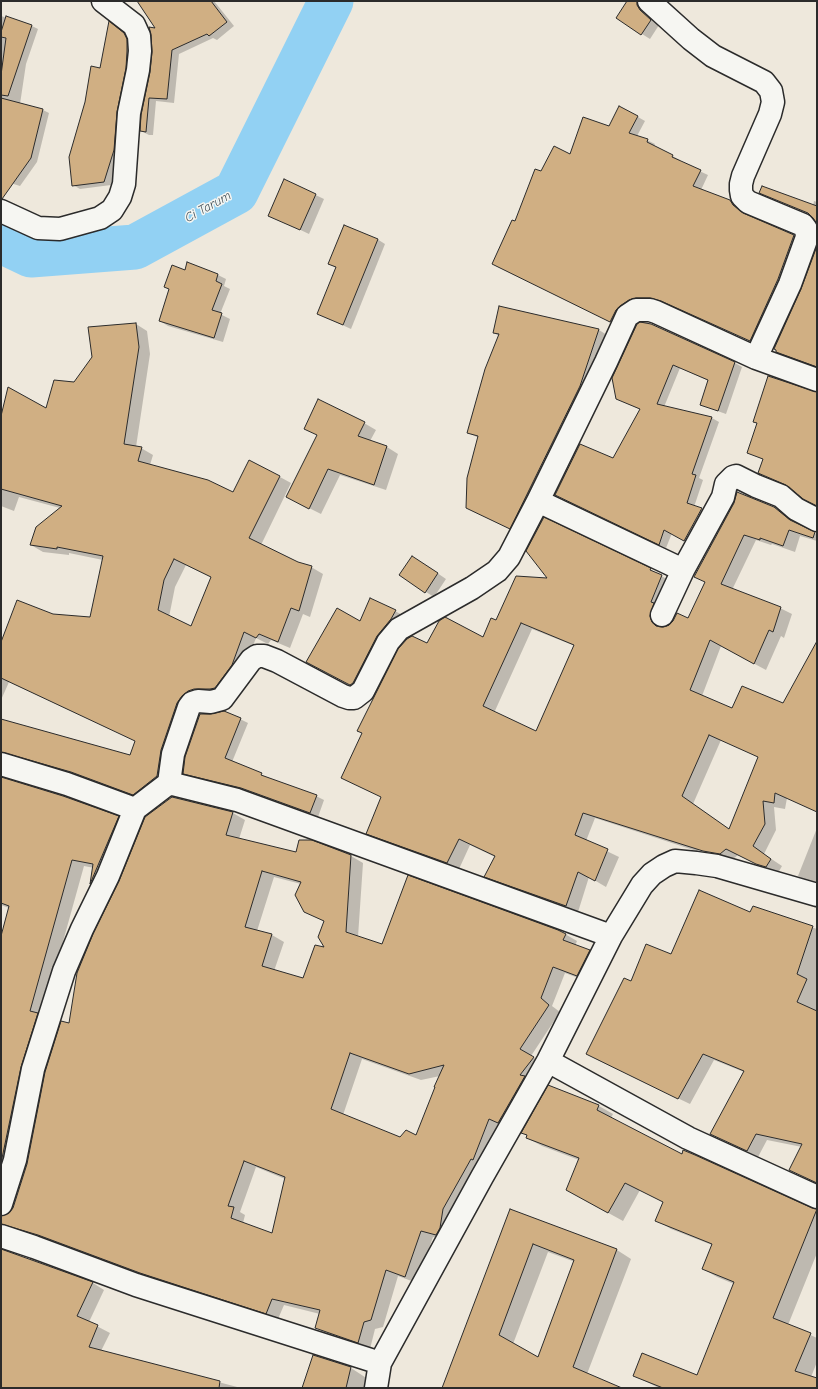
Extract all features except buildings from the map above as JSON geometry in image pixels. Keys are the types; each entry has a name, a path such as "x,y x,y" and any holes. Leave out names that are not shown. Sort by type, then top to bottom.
{"street":[{"path":"1,211 38,228 60,229 100,218 112,210 120,197 124,184 129,112 138,70 140,51 138,36 134,25 103,1"},
{"path":"649,1 712,56 764,82 771,90 773,102 770,114 743,176 741,184 742,196 748,202 803,225 806,229 807,238 790,284 756,358"},
{"path":"1,1204 15,1160 33,1070 64,971 82,929 108,876 135,809 169,783 173,754 187,712 192,703 198,701 211,702 222,699 251,660 257,656 264,656 277,661 349,698 354,698 363,691 388,642 399,629 472,588 497,571 509,557 538,501 627,316 636,310 650,310 656,312 756,358 817,380"},
{"path":"662,615 683,570 722,497 726,484 736,476 781,496 796,509 817,520"},
{"path":"538,501 683,570"},
{"path":"1,764 67,784 135,809"},
{"path":"169,783 237,800 611,936"},
{"path":"376,1388 380,1363 482,1177 548,1061 611,936 647,879 664,866 675,861 696,862 717,866 817,894"},
{"path":"548,1061 688,1138 817,1198"},
{"path":"1,1236 136,1285 380,1363"}],"waterway":[{"name":"Ci Tarum","path":"1,241 31,255 135,247 236,192 331,1"}]}
